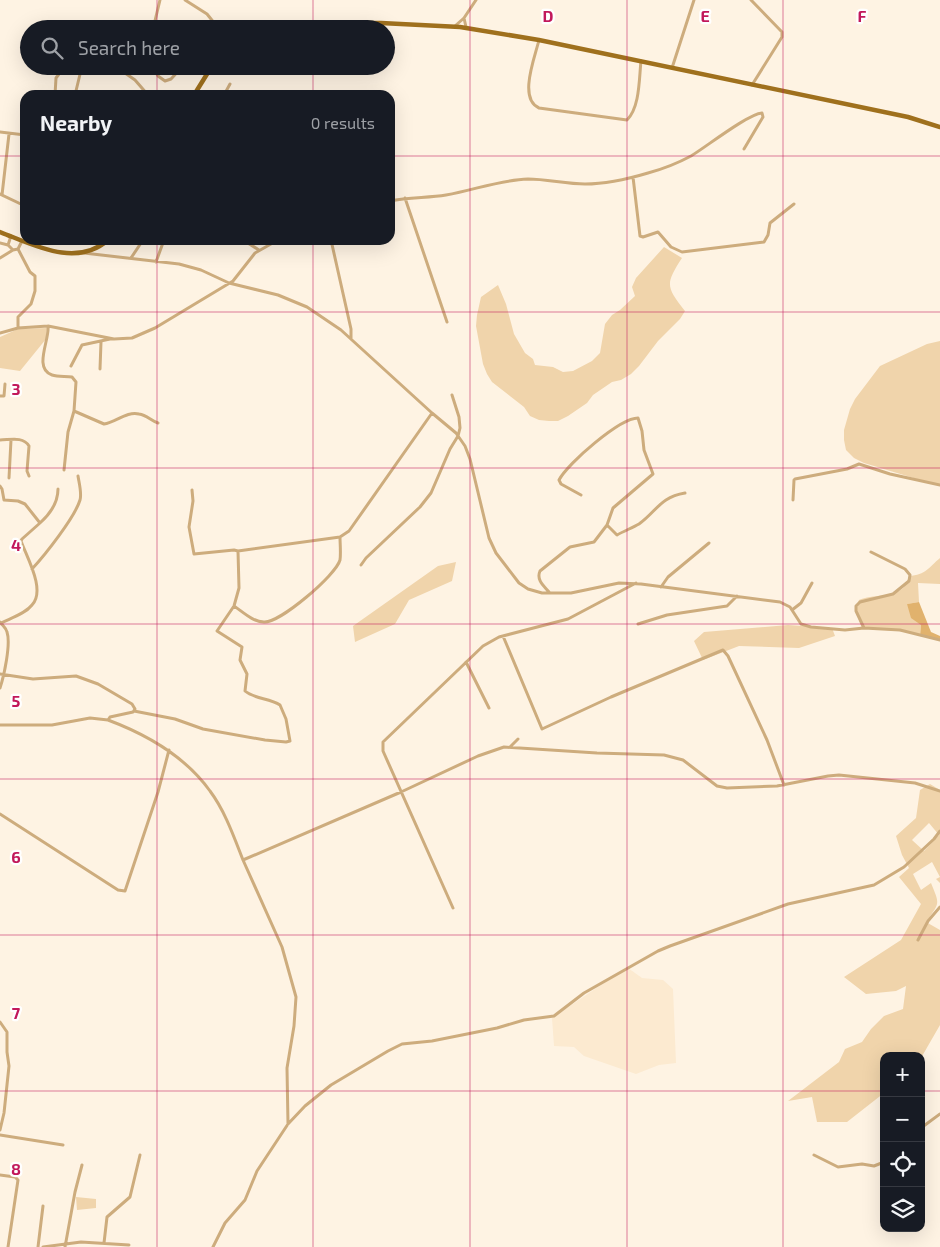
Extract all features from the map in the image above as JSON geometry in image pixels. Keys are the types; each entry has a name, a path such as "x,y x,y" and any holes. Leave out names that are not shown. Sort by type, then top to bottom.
{"main road":[{"path":"395,23 466,27 539,40 908,117 940,127"},
{"path":"197,90 205,75"},
{"path":"0,232 20,240"},
{"path":"36,245 68,254 84,253 94,250 101,245"}],"street":[{"path":"156,20 160,0"},
{"path":"185,0 207,14 212,20"},
{"path":"454,26 464,18 476,0"},
{"path":"672,68 694,0"},
{"path":"751,0 782,32 782,37 752,85"},
{"path":"464,18 466,27"},
{"path":"539,40 528,90 528,96 532,104 539,108 627,120 638,96 640,62"},
{"path":"56,90 57,75"},
{"path":"76,90 80,75"},
{"path":"128,75 144,90"},
{"path":"157,75 164,81 171,79 175,75"},
{"path":"227,90 230,84"},
{"path":"395,200 450,194 490,184 517,180 543,180 585,184 633,177 688,158 742,122 756,114 762,114 760,122 744,149"},
{"path":"0,132 20,135"},
{"path":"9,134 1,194 20,204"},
{"path":"633,177 640,236 643,237 658,232 671,247 682,252 764,242 768,235 770,223 794,204"},
{"path":"405,198 447,322"},
{"path":"8,245 11,236"},
{"path":"0,243 8,245 13,250"},
{"path":"0,258 18,249 20,245"},
{"path":"131,258 140,245"},
{"path":"156,262 162,245"},
{"path":"251,245 259,250"},
{"path":"0,333 18,328 48,326 111,339 128,339 155,328 229,283 237,277 253,255 268,245"},
{"path":"332,245 351,330 351,338"},
{"path":"18,249 30,272 35,276 36,282 31,304 18,317 18,328"},
{"path":"84,253 194,268 229,283 264,291 297,302 321,316 351,338 458,436 465,446 470,459 486,528 496,553 519,583 534,591 571,593 606,585 636,583 780,602 792,610 801,624 806,626 831,630 864,628 900,630 940,640"},
{"path":"48,326 48,336 42,359 46,370 51,375 70,376 76,380 74,412 68,432 64,470"},
{"path":"71,366 80,346 111,339"},
{"path":"100,369 101,342"},
{"path":"0,396 4,396 6,384"},
{"path":"361,565 420,507 430,493 458,436 460,428 459,417 452,395"},
{"path":"74,412 104,424 134,413 143,415 158,423"},
{"path":"192,490 193,501 189,527 194,554 238,551 340,537 349,531 432,413"},
{"path":"549,592 539,579 540,572 570,547 594,542 607,525 613,508 653,474 644,450 642,431 638,418 624,421 602,437 563,472 559,480 561,484 581,495"},
{"path":"0,440 22,440 27,443 29,446 27,471 29,476"},
{"path":"9,478 11,440"},
{"path":"793,500 795,478 847,469 859,464 890,474 940,485"},
{"path":"32,569 43,558 75,511 81,498 78,476"},
{"path":"0,486 4,500 18,501 25,504 40,523"},
{"path":"0,688 5,675 8,635 1,622 26,611 34,604 37,589 22,540 49,514 58,496 58,489"},
{"path":"607,525 616,535 638,525 665,500 674,495 685,493"},
{"path":"234,606 251,618 262,622 269,622 284,614 326,579 340,561 340,537"},
{"path":"661,587 668,577 709,543"},
{"path":"108,720 110,717 134,711 175,718 203,730 289,742 287,723 281,706 274,701 246,692 247,671 240,660 242,647 217,631 234,606 240,588 238,551"},
{"path":"864,628 856,611 856,606 860,602 893,594 909,582 910,575 905,569 871,552"},
{"path":"453,908 383,751 383,742 483,646 502,636 568,619 636,583"},
{"path":"792,610 801,603 812,583"},
{"path":"638,624 667,615 727,606 737,596"},
{"path":"502,636 542,729 611,697 723,650 728,656 767,740 784,785"},
{"path":"466,662 489,708"},
{"path":"0,674 33,679 80,677 98,684 132,704 134,711"},
{"path":"0,725 52,725 90,718 108,720 148,737 169,750 186,764 210,790 223,812 282,947 296,997 294,1026 287,1068 288,1124"},
{"path":"510,747 518,739"},
{"path":"243,860 493,750 510,747 664,755 683,760 718,786 727,788 784,785 840,775 915,783 940,791"},
{"path":"0,814 118,890 125,891 158,792 169,750"},
{"path":"213,1247 225,1223 245,1200 257,1171 288,1124 326,1089 393,1048 402,1044 426,1042 498,1028 530,1019 554,1016 584,993 670,946 788,904 828,894 865,888 884,880 904,867 940,831"},
{"path":"918,940 928,921 940,907"},
{"path":"0,1022 2,1028 5,1027 8,1032 7,1052 9,1066 4,1113 0,1130"},
{"path":"925,1125 940,1114"},
{"path":"0,1135 63,1145"},
{"path":"104,1243 107,1217 131,1195 140,1155"},
{"path":"814,1155 838,1167 862,1164 874,1166 880,1164"},
{"path":"65,1245 82,1165"},
{"path":"0,1175 15,1177 18,1180 8,1247"},
{"path":"38,1247 42,1206"},
{"path":"44,1247 104,1243 129,1245"}],"shaded area":[{"path":"664,247 682,258 670,280 670,285 671,291 685,311 631,374 621,380 612,382 593,395 587,403 558,421 539,420 530,416 524,407 492,382 483,364 476,326 481,297 498,285 506,304 514,334 525,353 533,359 535,365 553,367 563,372 573,371 592,361 600,353 605,324 612,315 635,296 632,287 636,278"},
{"path":"47,328 46,339 20,371 0,368 0,337 18,329"},
{"path":"940,341 940,486 864,463 854,458 846,450 844,430 855,399 880,366 927,344"},
{"path":"940,558 940,584 918,583 919,602 907,604 921,625 920,636 910,632 862,628 857,611 859,600 895,593 905,586 909,576 923,572"},
{"path":"456,562 452,581 409,600 395,624 355,642 353,626 438,566"},
{"path":"919,602 931,632 940,636 940,639 920,636 921,625 911,618 907,604"},
{"path":"788,625 832,628 835,636 799,648 739,646 703,660 694,641 704,632"},
{"path":"930,784 940,790 940,877 932,862 913,874 921,890 931,883 937,900 936,907 926,922 940,930 940,1025 924,1052 880,1052 880,1096 847,1122 817,1122 812,1097 788,1101 839,1062 845,1049 862,1042 871,1029 884,1016 903,1009 906,986 896,991 866,994 844,977 901,940 921,904 899,877 909,868 902,855 896,836 916,818 920,790","holes":["929,823 939,835 924,851 912,840"]},
{"path":"628,968 642,978 663,980 673,989 676,1063 659,1065 636,1074 584,1056 574,1047 554,1046 552,1018"},
{"path":"76,1197 96,1199 96,1208 77,1210"}]}
